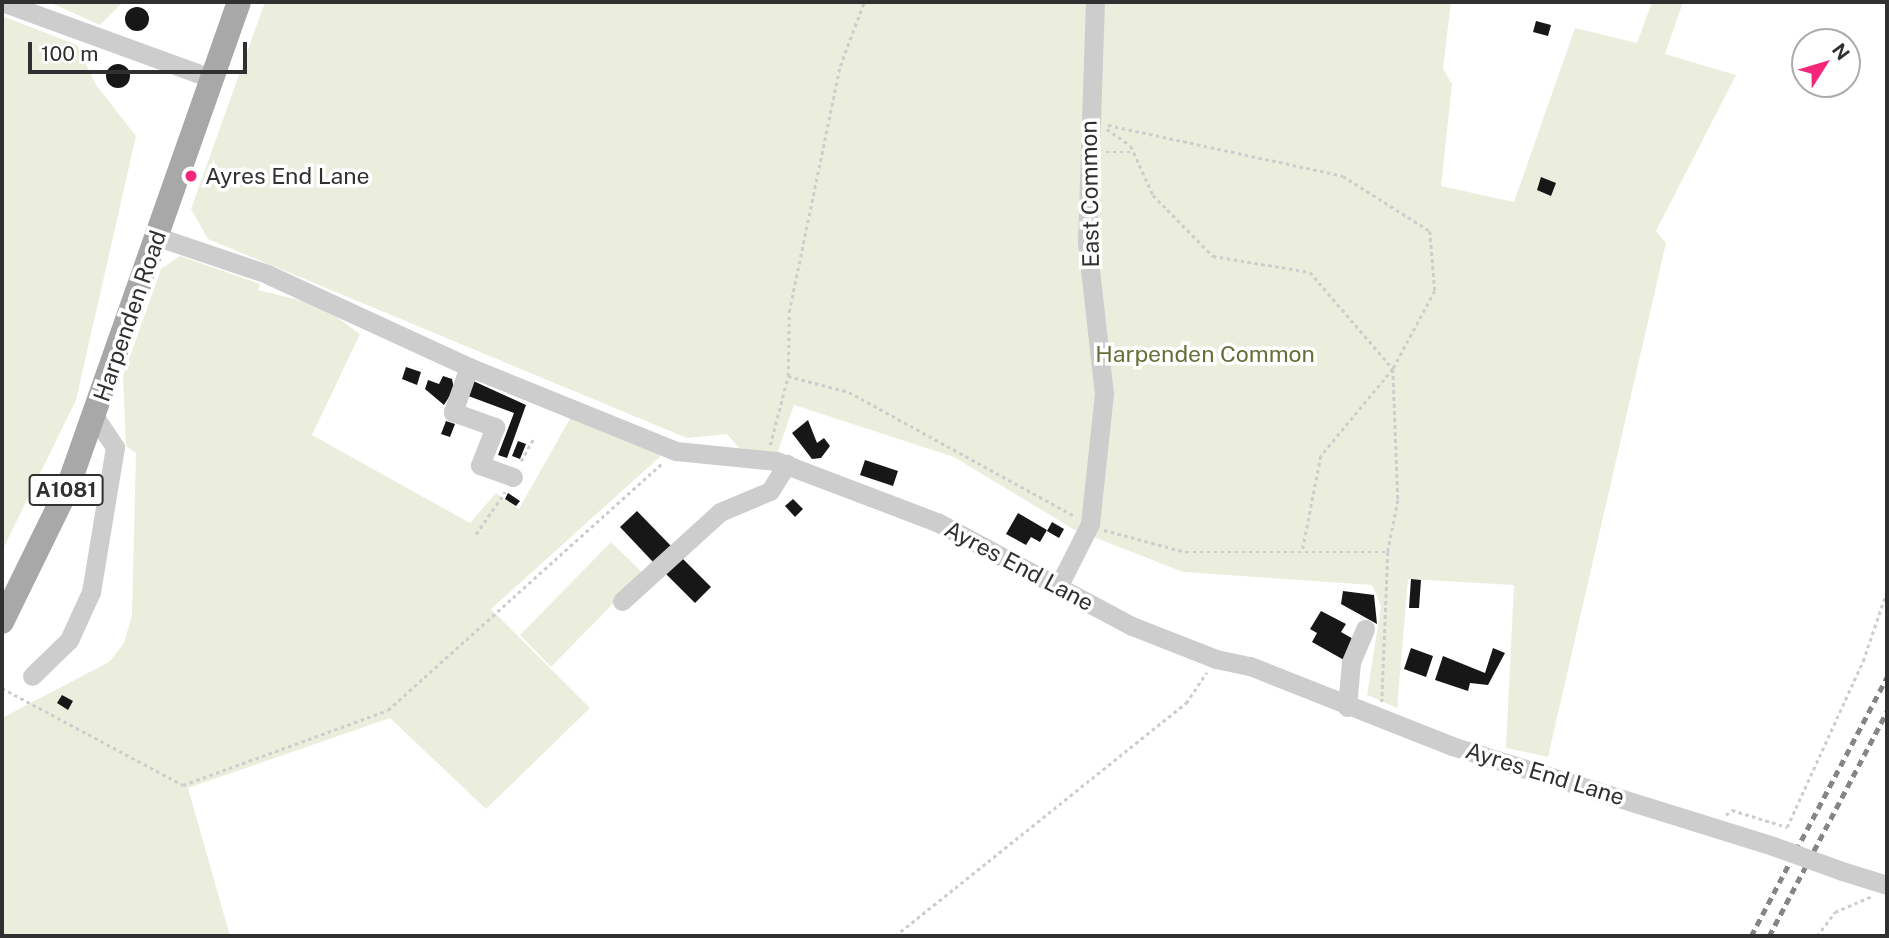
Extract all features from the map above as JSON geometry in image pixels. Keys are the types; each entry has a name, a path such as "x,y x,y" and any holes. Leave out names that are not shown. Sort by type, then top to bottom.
{"main road":[{"name":"Harpenden Road","path":"2,622 39,553 94,416 239,2"}],"street":[{"path":"2,2 213,79"},
{"name":"East Common","path":"1058,587 1090,524 1104,394 1087,242 1095,2"},
{"name":"Ayres End Lane","path":"158,237 267,274 469,367 676,451 787,464 937,522 1058,587 1216,659 1250,666 1381,720 1716,825 1883,884"},
{"path":"469,367 453,412 495,427 480,465 513,477"},
{"path":"32,676 69,640 91,592 115,447 94,416"},
{"path":"622,601 720,512 770,491 787,464"},
{"path":"1347,707 1351,662 1364,629"}],"path":[{"path":"766,461 788,376 789,312 840,66 864,2"},
{"path":"1303,549 1321,456 1393,369 1435,291 1430,231 1343,176 1098,123 1134,152 1153,195 1213,256 1310,272 1393,369 1398,499 1388,552 1381,720"},
{"path":"1088,152 1134,152"},
{"path":"788,376 849,392 1090,524 1186,552 1303,549 1388,552"},
{"path":"2,688 183,785 388,710 676,451"},
{"path":"1716,825 1732,810 1787,827 1863,661 1887,591"},
{"path":"895,936 1186,703 1216,659"},
{"path":"1817,936 1835,912 1869,899 1883,884"}],"green space":[{"path":"49,2 123,2 100,25"},
{"name":"Harpenden Common","path":"265,2 1451,2 1443,69 1452,84 1441,186 1514,202 1575,28 1637,43 1652,2 1683,2 1665,54 1736,75 1656,231 1666,243 1548,757 1506,748 1514,585 1408,579 1397,708 1367,695 1381,606 1372,585 1183,572 1073,529 954,457 794,405 777,454 739,448 727,434 687,438 208,239 191,209"},
{"path":"2,16 77,45 96,85 136,136 76,400 2,551"},
{"path":"180,256 260,284 258,290 320,305 360,334 312,435 470,523 496,493 519,509 572,415 664,453 491,609 590,708 486,809 390,718 188,788 230,936 2,936 2,718 109,662 124,643 132,615 136,453 126,446 123,376 161,269"},
{"path":"611,542 643,573 551,667 520,635"}],"building":[{"path":"137,7 146,10 149,19 146,28 137,31 128,28 125,19 128,10"},
{"path":"1536,21 1551,25 1548,36 1533,32"},
{"path":"118,64 129,71 130,76 123,87 118,88 107,81 106,76 113,65"},
{"path":"1541,177 1556,183 1551,196 1537,190"},
{"path":"406,367 421,372 417,385 402,379"},
{"path":"443,376 452,379 454,389 444,405 425,389 428,380 439,384"},
{"path":"469,379 526,405 507,458 498,455 514,413 463,394"},
{"path":"808,420 817,443 824,438 830,446 821,458 812,459 792,433"},
{"path":"446,421 455,424 450,437 441,434"},
{"path":"518,441 526,444 520,459 512,456"},
{"path":"865,460 898,471 893,486 860,475"},
{"path":"508,493 520,501 516,506 505,499"},
{"path":"793,499 803,509 795,517 785,506"},
{"path":"637,511 671,546 654,563 620,527"},
{"path":"1018,513 1047,530 1040,542 1031,537 1026,545 1006,534"},
{"path":"1052,522 1064,529 1059,538 1047,531"},
{"path":"676,552 711,587 695,603 660,568"},
{"path":"1411,579 1421,580 1419,608 1409,608"},
{"path":"1343,591 1374,595 1377,624 1341,604"},
{"path":"1321,611 1346,624 1341,632 1355,640 1344,660 1312,642 1317,633 1310,629"},
{"path":"1411,648 1433,656 1426,677 1404,669"},
{"path":"1493,648 1505,653 1488,685 1470,683 1468,691 1435,680 1443,656 1485,673"},
{"path":"62,695 73,701 68,710 57,703"}],"railway":[{"path":"1751,936 1887,677"},
{"path":"1769,936 1887,711"}],"place":[{"name":"Ayres End Lane","path":"191,176"}]}
